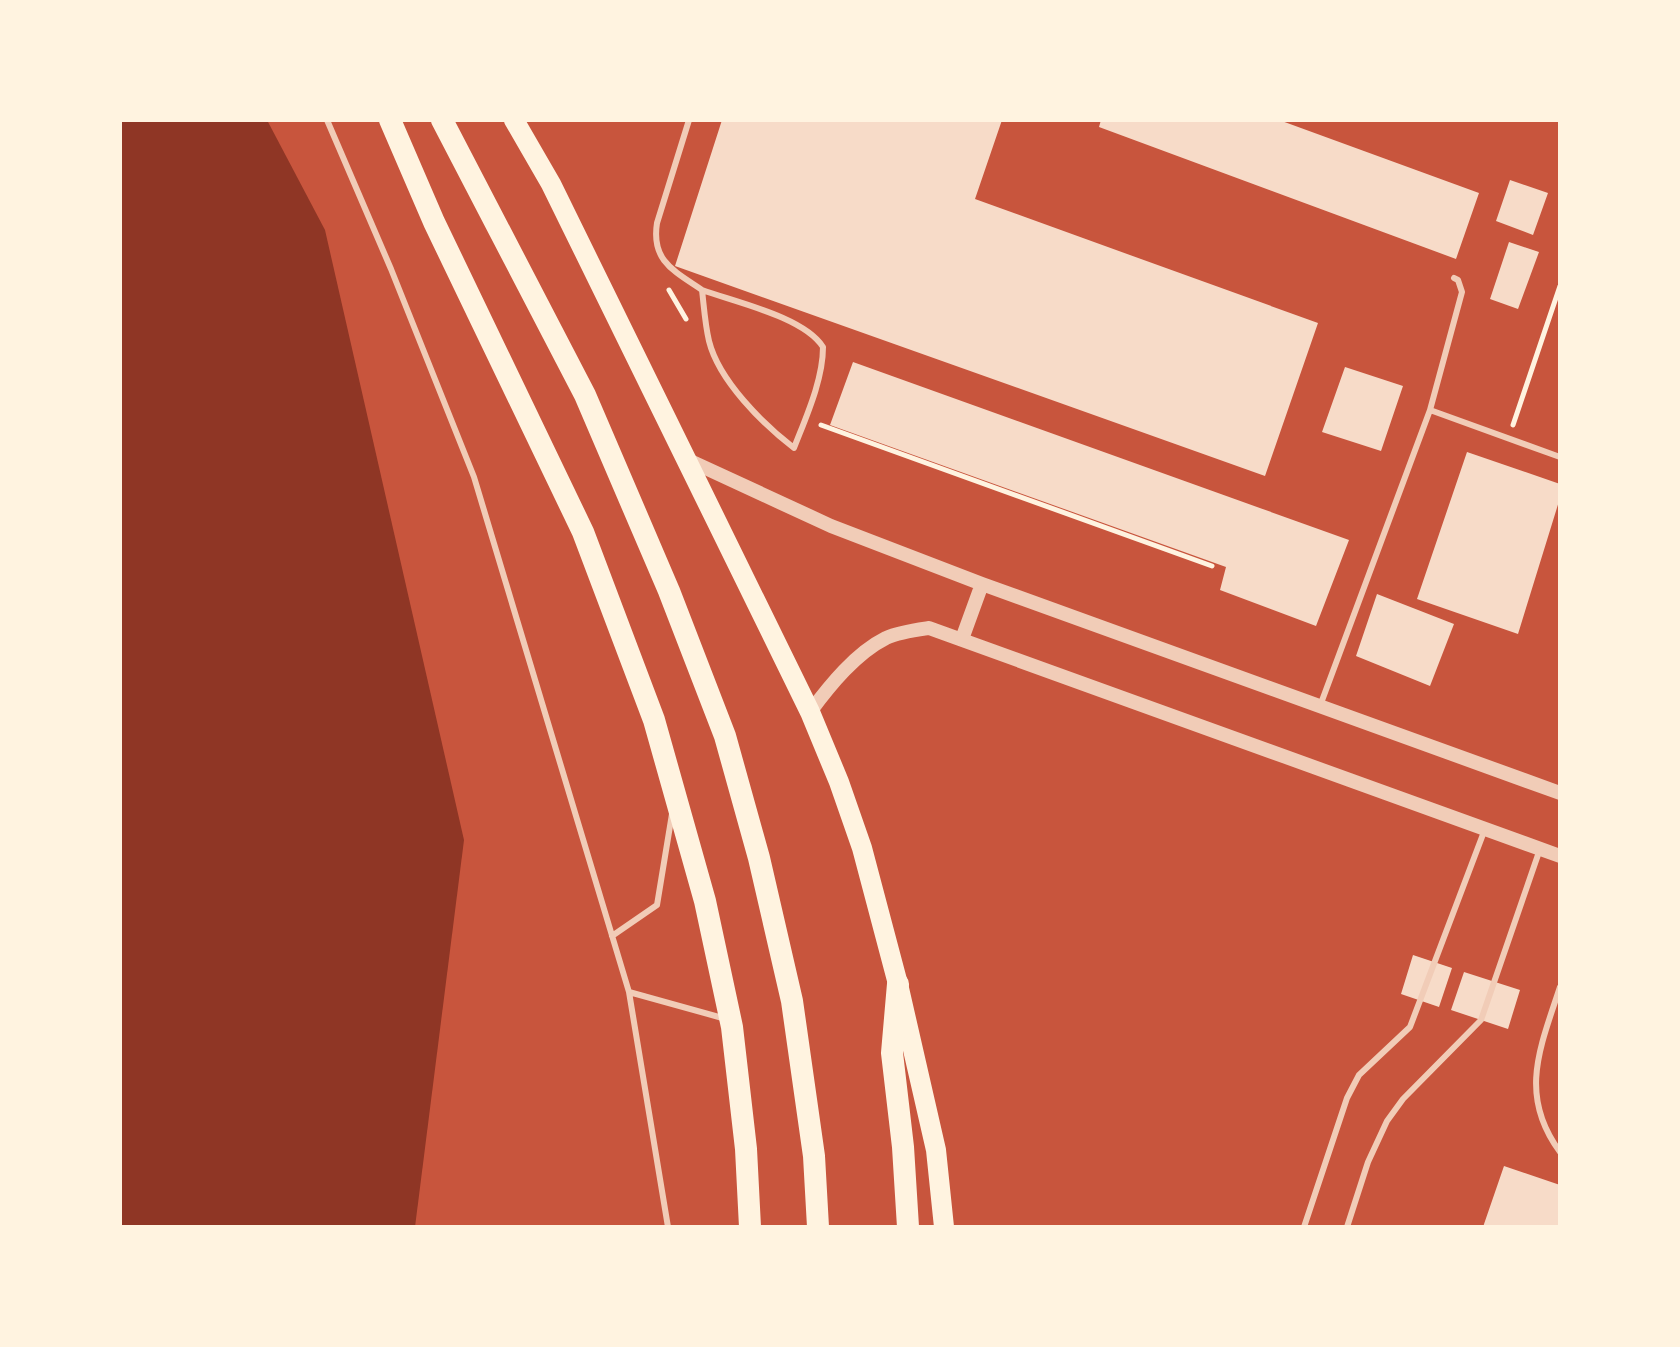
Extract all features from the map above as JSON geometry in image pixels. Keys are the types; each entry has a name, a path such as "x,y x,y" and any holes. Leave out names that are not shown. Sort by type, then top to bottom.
{"highway":[{"path":"390,120 434,222 583,532 654,720 705,901 731,1021 746,1149 750,1227"},
{"path":"442,120 585,395 669,591 725,736 759,858 792,1001 814,1156 818,1227"},
{"path":"514,120 551,184 810,712 839,782 862,848 898,984 936,1150 944,1227"},
{"path":"898,984 892,1053 908,1227"}],"street":[{"path":"686,459 831,526 982,584 1560,793"},
{"path":"962,639 982,584"},
{"path":"810,712 838,677 887,638 929,628 1560,856"}],"lane":[{"path":"327,120 391,269 474,477 629,992 668,1227"},
{"path":"689,120 654,239 668,267 702,290 793,323 818,339 823,347 823,357 794,448 770,429 729,380 709,343 702,290"},
{"path":"1320,706 1430,410 1462,292 1458,280 1454,278"},
{"path":"1430,410 1560,457"},
{"path":"612,936 657,905 675,795"},
{"path":"1304,1227 1347,1098 1359,1075 1410,1027 1485,829"},
{"path":"1347,1227 1368,1162 1387,1121 1403,1099 1481,1020 1540,849"},
{"path":"1560,987 1536,1073 1535,1098 1540,1119 1560,1152"},
{"path":"629,992 731,1021"}],"path":[{"path":"664,282 688,322"},
{"path":"1508,439 1560,286"},
{"path":"805,419 1212,566"}],"shaded area":[{"path":"120,120 267,120 325,230 464,840 415,1227 120,1227"}],"building":[{"path":"722,120 1002,120 975,199 1318,323 1265,476 675,266"},
{"path":"1101,120 1279,120 1479,193 1456,259 1099,127"},
{"path":"1510,180 1548,193 1533,235 1496,221"},
{"path":"1509,242 1539,252 1518,309 1490,299"},
{"path":"853,362 1349,540 1316,626 1220,590 1226,567 830,425"},
{"path":"1345,367 1403,386 1381,451 1322,432"},
{"path":"1467,452 1560,484 1560,498 1518,634 1417,599"},
{"path":"1377,594 1454,624 1430,686 1356,656"},
{"path":"1413,955 1452,968 1439,1007 1401,994"},
{"path":"1464,972 1520,990 1508,1029 1451,1010"},
{"path":"1504,1166 1560,1185 1560,1227 1483,1227"}]}
